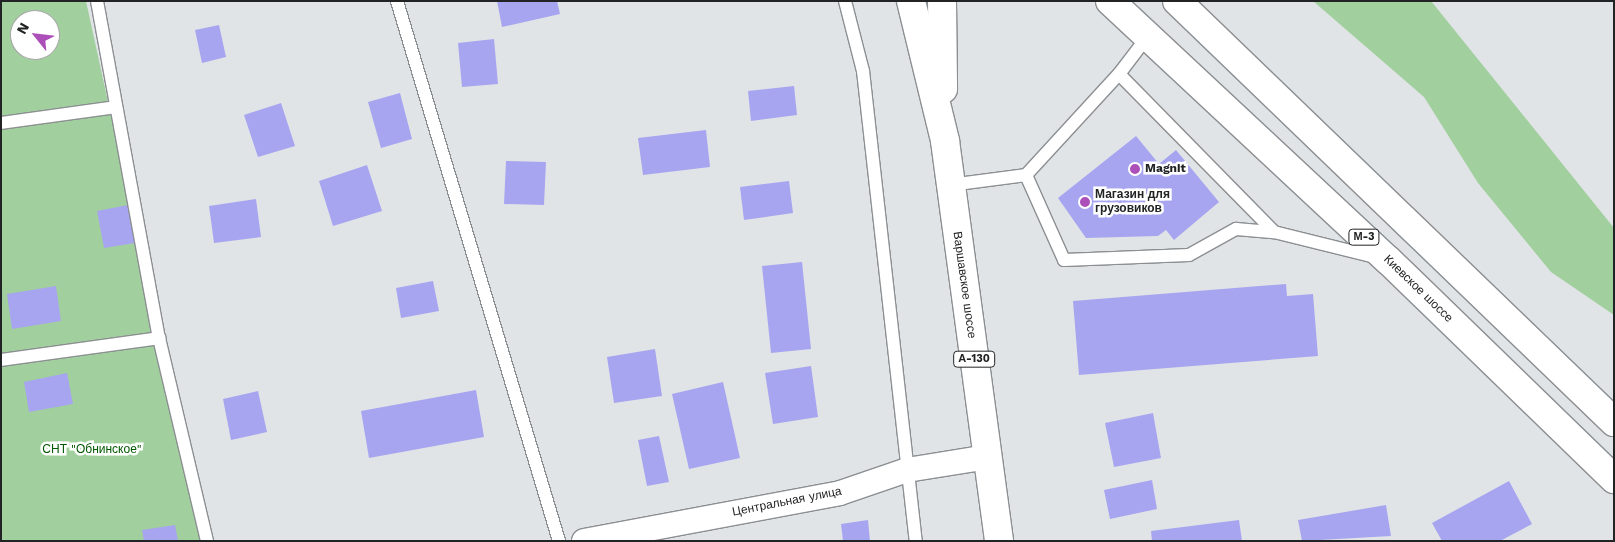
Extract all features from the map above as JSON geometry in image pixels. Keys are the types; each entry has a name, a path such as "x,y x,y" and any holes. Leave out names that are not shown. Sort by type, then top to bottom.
{"main road":[{"name":"А-130","path":"911,1 945,141"},
{"name":"А-130","path":"942,1 945,141 950,181"},
{"name":"Киевское шоссе","path":"1110,1 1388,260 1614,479"},
{"path":"1176,1 1614,422"},
{"name":"Варшавское шоссе","path":"950,181 999,541"}],"street":[{"name":"Центральная улица","path":"584,541 840,493 907,470 988,457"}],"lane":[{"path":"97,1 159,338 207,541"},
{"path":"397,1 559,541"},
{"path":"845,1 863,72 916,541"},
{"path":"950,181 1026,175 1119,74 1148,36"},
{"path":"1119,74 1274,232"},
{"path":"1,123 116,107"},
{"path":"1026,175 1064,260 1189,255 1236,229 1274,232 1388,260"},
{"path":"1,360 159,338"}],"green space":[{"name":"СНТ \"Обнинское\"","path":"1,1 86,1 204,541 1,541"},
{"path":"1313,1 1431,1 1614,228 1614,315 1551,272 1478,183 1424,97"}],"building":[{"path":"497,1 557,1 560,14 502,27"},
{"path":"219,25 226,57 202,63 195,30"},
{"path":"494,39 498,84 462,87 458,43"},
{"path":"794,86 797,115 751,121 748,91"},
{"path":"400,93 412,139 381,148 368,102"},
{"path":"281,103 295,146 258,157 244,115"},
{"path":"706,130 710,167 643,175 638,138"},
{"path":"1136,136 1159,164 1176,150 1219,202 1174,240 1166,230 1158,236 1086,238 1058,198"},
{"path":"506,161 546,162 544,205 504,204"},
{"path":"367,165 382,211 333,226 319,181"},
{"path":"789,181 793,213 744,220 740,187"},
{"path":"256,199 261,237 214,243 209,206"},
{"path":"128,205 135,243 104,248 97,211"},
{"path":"802,262 811,349 771,353 762,266"},
{"path":"433,281 439,311 401,318 396,288"},
{"path":"1286,284 1287,296 1313,294 1318,356 1079,375 1073,301"},
{"path":"56,286 61,321 12,329 7,294"},
{"path":"655,349 662,396 614,403 607,357"},
{"path":"811,366 818,417 773,424 765,373"},
{"path":"67,373 73,404 29,412 24,382"},
{"path":"723,382 740,458 689,469 672,394"},
{"path":"476,390 484,437 369,458 361,411"},
{"path":"258,391 267,432 231,440 223,399"},
{"path":"1153,413 1161,458 1114,467 1105,423"},
{"path":"659,436 669,482 647,486 638,440"},
{"path":"1152,480 1157,509 1110,519 1104,490"},
{"path":"1509,481 1532,524 1500,541 1442,541 1432,523"},
{"path":"1386,505 1391,536 1302,541 1298,520"},
{"path":"868,520 870,541 843,541 841,524"},
{"path":"1239,520 1242,541 1152,541 1151,531"},
{"path":"175,525 178,541 144,541 142,530"}],"place":[{"name":"Magnit","path":"1135,169"},
{"name":"Магазин для грузовиков","path":"1085,202"}]}
